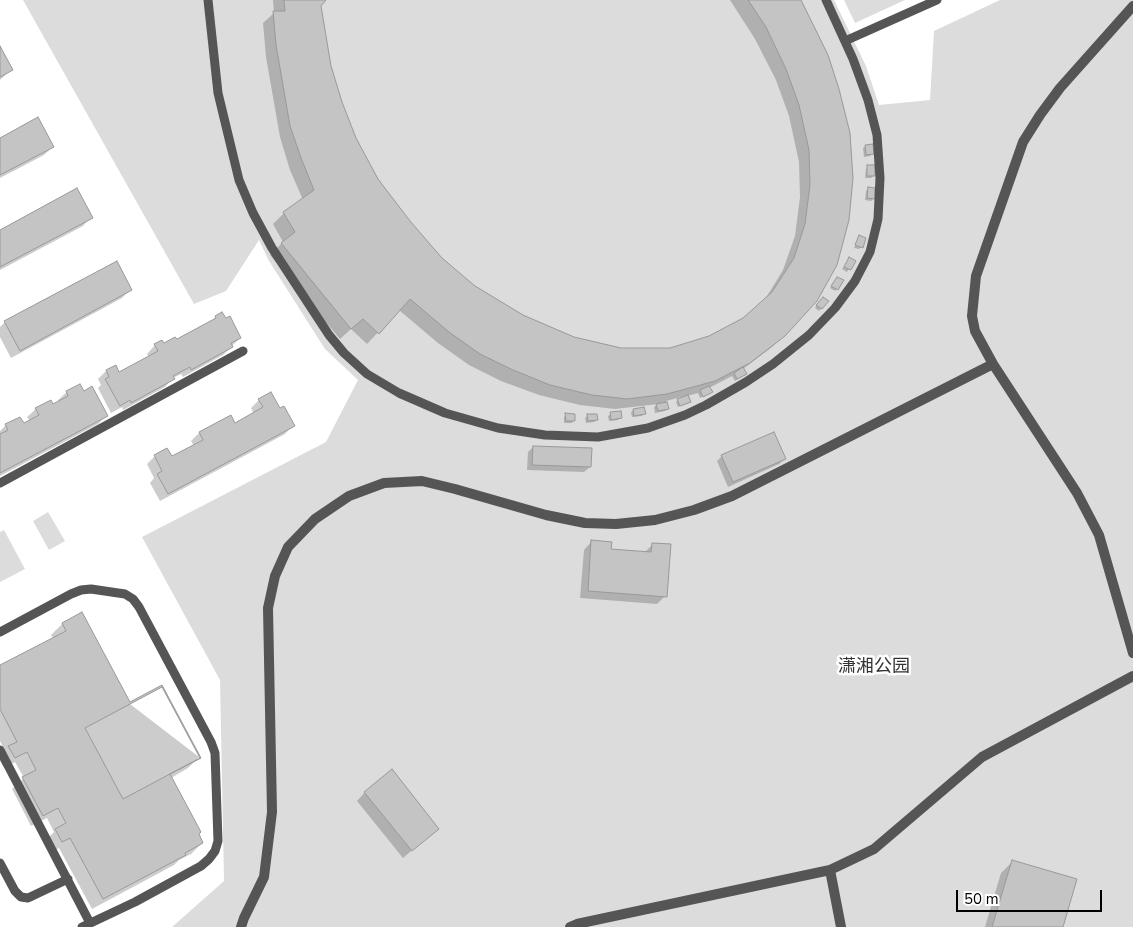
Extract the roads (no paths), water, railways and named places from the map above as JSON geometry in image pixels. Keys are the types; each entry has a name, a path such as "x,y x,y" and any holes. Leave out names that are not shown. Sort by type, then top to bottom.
{"street":[{"path":"1133,6 1060,88 1023,142 976,276 972,316 975,331 993,364 1077,493 1099,535 1133,653"},
{"path":"241,927 264,877 272,812 268,608 275,576 288,547 315,519 349,496 384,483 422,481 546,515 585,523 616,524 655,520 694,510 732,496 993,364"},
{"path":"570,927 830,870 874,849 982,758 1133,676"},
{"path":"830,870 841,927"}],"lane":[{"path":"208,0 218,93 239,180 253,213 272,248 329,335 344,353 367,374 399,393 445,414 498,428 545,435 598,437 648,428 685,415 706,405 773,364 809,335 835,308 850,288 870,252 878,219 880,178 877,135 868,100 826,0"},
{"path":"845,42 937,0"},
{"path":"0,483 243,351"},
{"path":"0,632 81,590 91,589 125,594 134,599 207,733 215,753 218,841 215,851 210,859 201,866 135,902 86,925 68,879 0,750"},
{"path":"0,863 14,891 21,897 28,898 68,879"}],"park label":[{"name":"潇湘公园","path":"874,668"}]}
